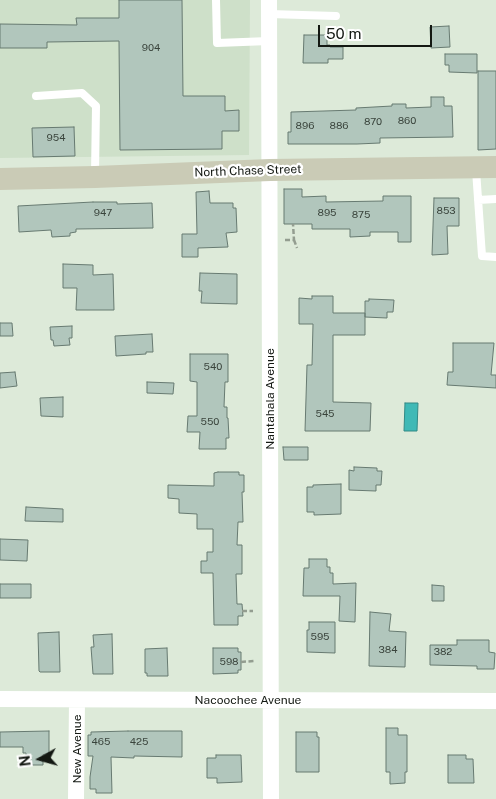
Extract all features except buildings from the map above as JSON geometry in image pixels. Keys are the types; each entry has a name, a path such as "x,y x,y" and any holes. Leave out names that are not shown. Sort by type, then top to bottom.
{"main road":[{"name":"North Chase Street","path":"0,179 270,170 486,167"}],"street":[{"name":"Nantahala Avenue","path":"269,7 271,799"},
{"name":"Nacoochee Avenue","path":"0,699 496,701"},
{"name":"New Avenue","path":"76,799 77,700"}],"lane":[{"path":"216,0 217,43 269,41"},
{"path":"269,7 336,16"},
{"path":"36,96 82,93 96,106 94,177"},
{"path":"486,167 478,200 482,256 496,257"},
{"path":"478,200 496,199"}],"path":[{"path":"293,224 294,240 297,248"},
{"path":"281,240 294,240"},
{"path":"242,611 254,611"},
{"path":"241,662 254,661"}],"shaded area":[{"path":"0,0 250,0 249,155 0,158"}],"water":[{"path":"405,403 418,403 417,431 404,431"}]}
